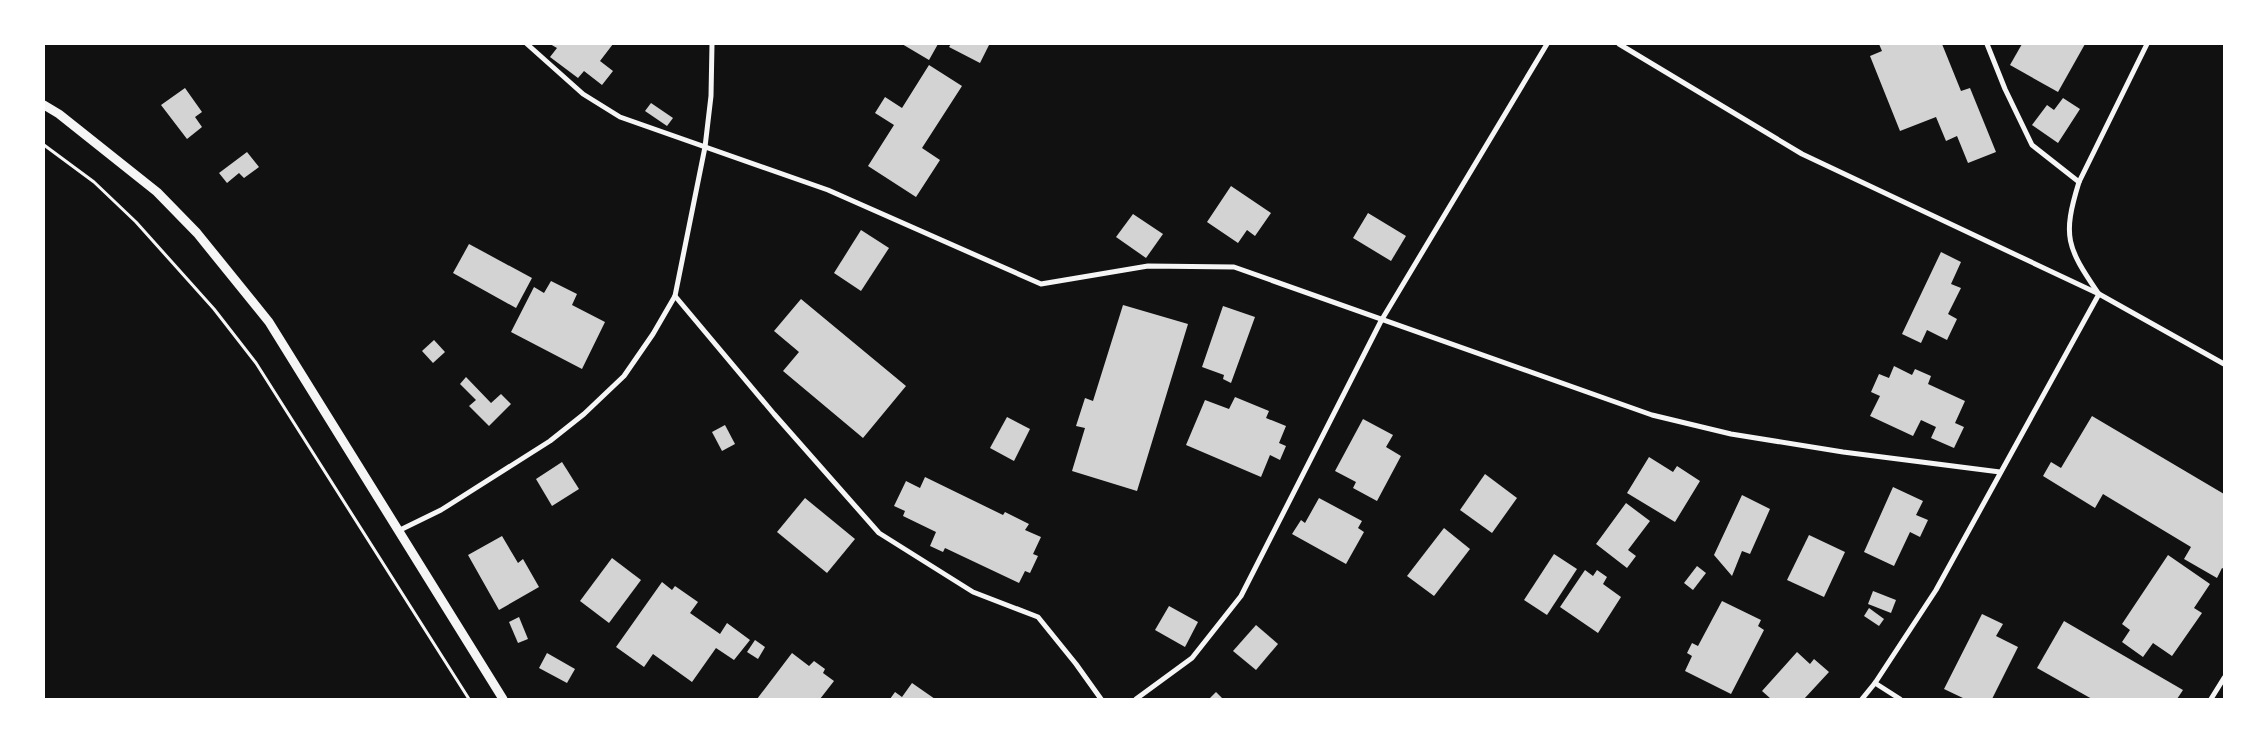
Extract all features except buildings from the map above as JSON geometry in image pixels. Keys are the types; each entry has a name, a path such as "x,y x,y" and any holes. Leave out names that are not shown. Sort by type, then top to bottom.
{"street":[{"path":"527,44 583,94 620,117 828,190 1041,284 1148,266 1234,267 1286,284 1381,321 1652,415 1731,434 1843,452 2000,472"},
{"path":"397,531 441,510 550,440 584,414 624,376 653,334 675,296 705,147 711,96 712,44"},
{"path":"1136,699 1192,658 1241,596 1381,321 1547,44"},
{"path":"1619,44 1802,154 2099,294 2224,364"},
{"path":"1987,44 2005,89 2032,145 2079,182"},
{"path":"2099,294 2075,259 2068,237 2072,205 2079,182 2147,44"},
{"path":"44,105 59,114 157,192 197,234 269,322 503,699"},
{"path":"1862,699 1875,683 1936,590 2000,472 2055,378 2099,294"},
{"path":"675,296 774,414 879,533 973,592 1038,617 1101,699"},
{"path":"2211,699 2224,678"},
{"path":"1875,683 1900,699"}],"path":[{"path":"44,145 94,182 136,222 214,309 256,363 469,699"}]}
